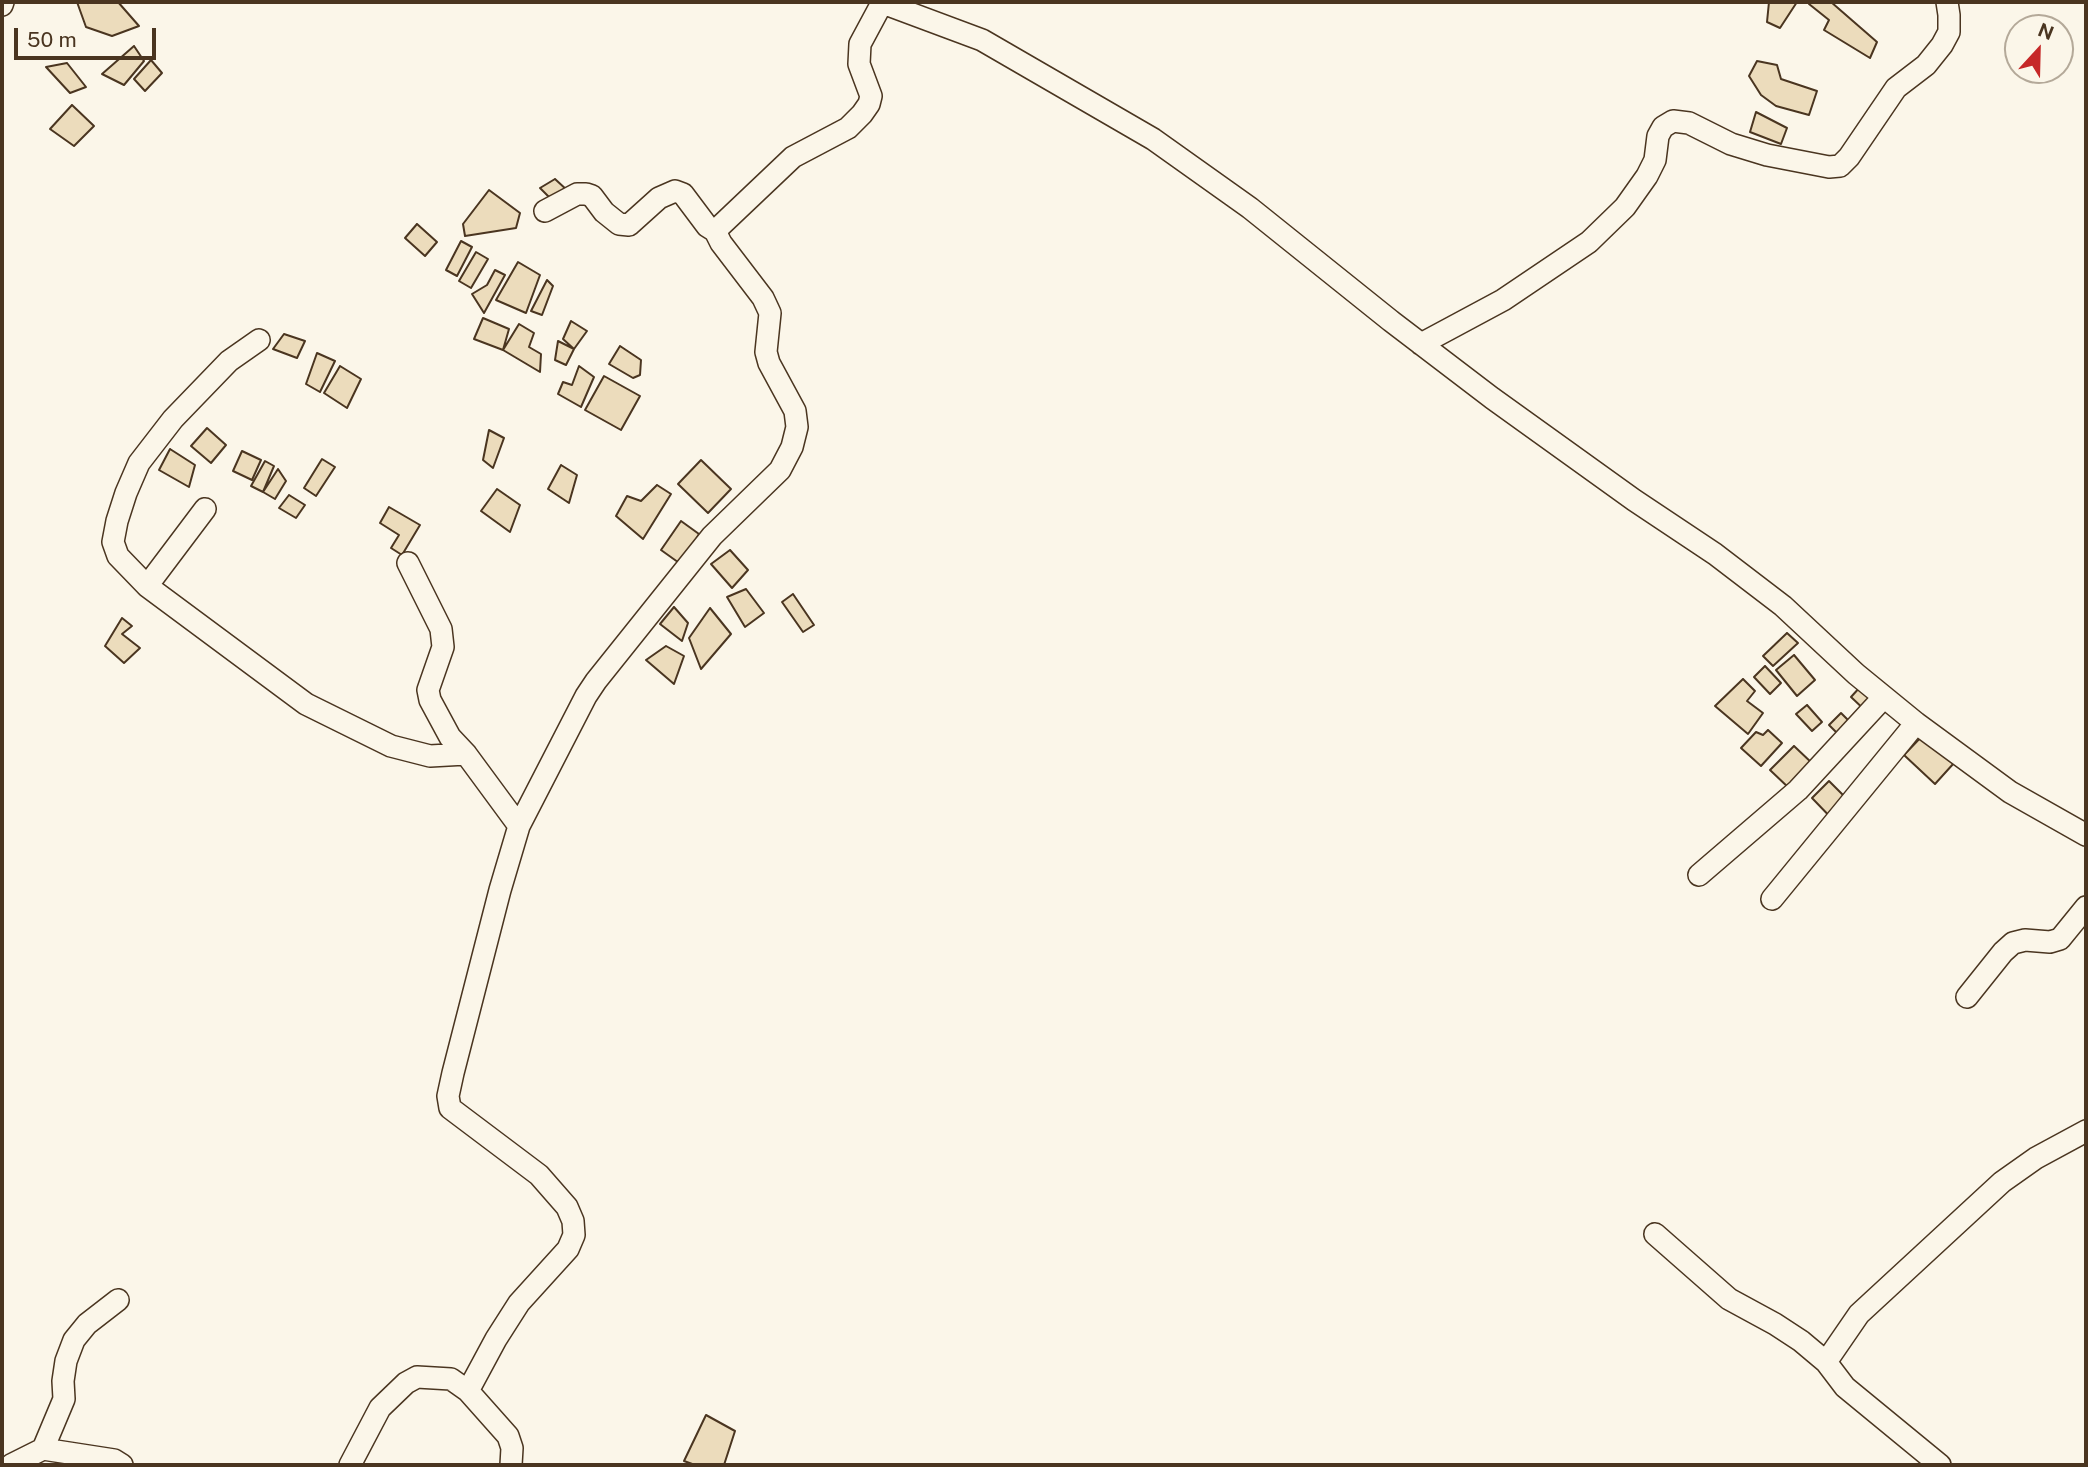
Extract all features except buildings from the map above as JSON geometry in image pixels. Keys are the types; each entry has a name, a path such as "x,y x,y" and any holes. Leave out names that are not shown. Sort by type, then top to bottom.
{"street":[{"path":"715,231 793,158 848,128 862,114 871,96 859,64 860,44 881,2 982,40 1153,139 1250,208 1492,398 1634,500 1715,554 1783,606 1883,698 1916,723 2010,792 2086,835"},
{"path":"1421,344 1503,300 1589,242 1625,207 1640,186 1655,160 1658,136 1663,127 1674,121 1689,123 1731,144 1767,155 1829,167 1840,166 1849,158 1896,88 1926,65 1942,45 1949,32 1947,2"},
{"path":"468,1391 519,1303 568,1249 574,1235 573,1221 567,1206 539,1175 460,1117 450,1108 448,1096 519,825 596,681 712,536 780,470 792,447 797,427 795,411 769,363 766,352 770,313 763,298 721,243 715,231 707,226 683,194 675,191 659,198 629,225 619,224 586,194 577,194 545,211"},
{"path":"259,340 229,361 173,419 139,463 125,492 113,542 118,556 147,586 315,709 391,746 430,756 466,754"},
{"path":"147,586 205,509"},
{"path":"408,563 440,629 443,647 428,690 430,700 450,737 466,754 519,825"},
{"path":"1699,875 1798,790 1883,698"},
{"path":"1772,899 1916,723"},
{"path":"1967,997 2013,943 2025,940 2050,942 2060,939 2086,907"},
{"path":"1826,1362 1859,1314 2002,1182 2036,1158 2086,1131"},
{"path":"1656,1234 1729,1299 1801,1341 1826,1362 1845,1387 1940,1465"},
{"path":"43,1449 64,1399 66,1361 74,1340 87,1324 118,1300"},
{"path":"350,1465 380,1408 406,1383 417,1377 451,1379 468,1391 508,1436 512,1448 510,1465"},
{"path":"10,1465 43,1449 114,1460 122,1465"}]}
